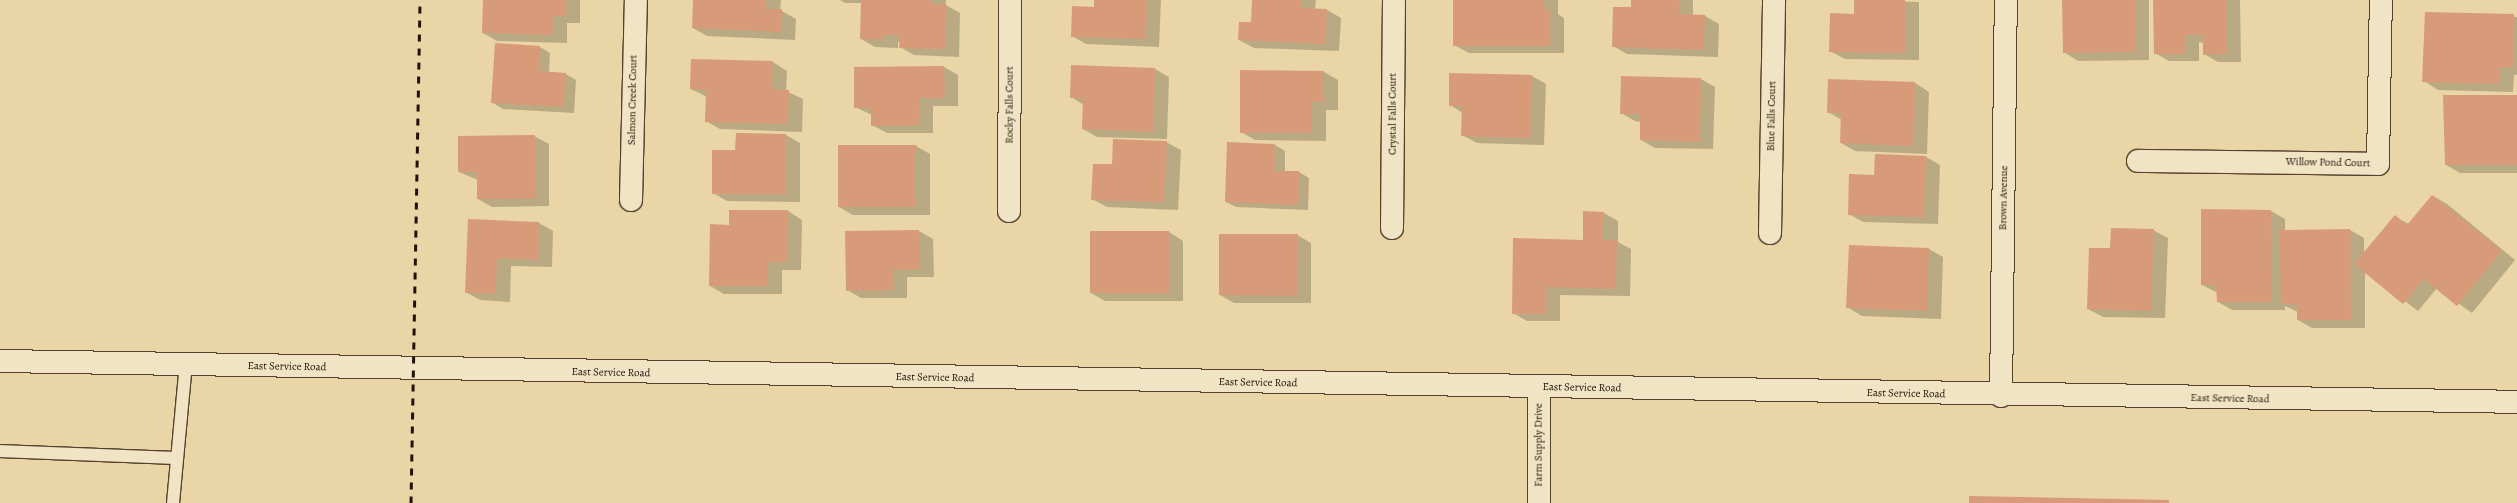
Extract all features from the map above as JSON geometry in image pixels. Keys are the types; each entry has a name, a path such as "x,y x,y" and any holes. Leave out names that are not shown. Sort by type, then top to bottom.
{"street":[{"name":"Salmon Creek Court","path":"631,200 636,0"},
{"name":"Rocky Falls Court","path":"1009,211 1010,0"},
{"name":"Crystal Falls Court","path":"1392,228 1394,0"},
{"name":"Blue Falls Court","path":"1770,233 1774,0"},
{"name":"Brown Avenue","path":"2001,396 2006,0"},
{"name":"Willow Pond Court","path":"2138,160 2378,164 2381,0"},
{"name":"East Service Road","path":"0,361 2001,396 2517,402"},
{"name":"Farm Supply Drive","path":"1539,388 1539,503"}],"lane":[{"path":"173,503 176,458 186,364"},
{"path":"0,452 176,458"}],"building":[{"path":"483,0 566,0 566,16 553,16 553,35 482,33"},
{"path":"693,0 766,0 766,9 782,9 781,32 692,28"},
{"path":"861,0 932,0 932,4 946,4 945,49 899,48 900,35 884,35 884,40 860,39"},
{"path":"1094,0 1147,0 1145,39 1071,37 1072,6 1094,7"},
{"path":"1252,0 1301,0 1301,8 1327,9 1325,44 1238,40 1239,22 1251,22"},
{"path":"1453,0 1544,0 1544,9 1550,9 1550,46 1453,46"},
{"path":"1631,0 1679,0 1679,14 1705,15 1704,50 1612,47 1613,7 1631,7"},
{"path":"1854,0 1905,0 1905,53 1829,52 1830,13 1854,14"},
{"path":"2062,0 2135,0 2135,52 2063,53"},
{"path":"2153,0 2226,0 2227,54 2203,55 2203,35 2185,35 2185,54 2154,54"},
{"path":"2425,12 2514,14 2513,68 2500,67 2499,84 2422,82"},
{"path":"495,43 540,46 539,71 566,73 564,107 491,103"},
{"path":"691,59 773,61 772,89 789,90 788,124 705,122 706,90 690,89"},
{"path":"1071,65 1155,68 1153,132 1082,129 1083,98 1070,98"},
{"path":"944,66 945,98 919,98 919,125 871,126 871,108 854,108 854,67"},
{"path":"1240,70 1324,71 1324,102 1312,102 1312,133 1240,133"},
{"path":"1449,73 1532,75 1530,138 1461,136 1462,106 1449,106"},
{"path":"1621,76 1701,78 1700,142 1640,140 1640,114 1620,114"},
{"path":"1828,79 1915,82 1913,146 1840,143 1841,113 1827,113"},
{"path":"2443,95 2517,95 2517,165 2445,165"},
{"path":"736,133 786,134 786,194 712,194 712,150 735,150"},
{"path":"535,135 535,199 477,199 477,172 458,172 458,136"},
{"path":"1113,139 1167,141 1164,202 1091,200 1093,164 1112,164"},
{"path":"1227,142 1275,144 1274,171 1299,171 1298,205 1225,202"},
{"path":"838,145 916,145 916,207 838,207"},
{"path":"1875,154 1926,156 1924,217 1848,215 1849,174 1874,175"},
{"path":"2432,195 2502,251 2457,306 2424,279 2403,304 2354,264 2395,215 2407,225"},
{"path":"2201,209 2271,210 2272,302 2217,302 2216,285 2201,285"},
{"path":"729,210 788,210 787,262 768,262 768,286 709,286 710,224 729,225"},
{"path":"1583,211 1604,212 1604,240 1617,240 1616,289 1546,287 1546,314 1512,314 1513,238 1583,240"},
{"path":"468,219 539,222 538,260 497,258 496,294 465,293"},
{"path":"2111,228 2154,229 2151,311 2087,309 2089,248 2110,248"},
{"path":"2350,229 2351,320 2297,320 2297,304 2281,304 2280,230"},
{"path":"919,230 920,269 893,270 894,290 846,291 845,231"},
{"path":"1090,231 1169,231 1169,294 1090,293"},
{"path":"1219,234 1298,234 1297,296 1219,295"},
{"path":"1849,245 1929,248 1927,311 1846,308"},
{"path":"1969,496 2169,500 2169,503 1969,503"}],"railway":[{"path":"411,503 420,0"}]}
